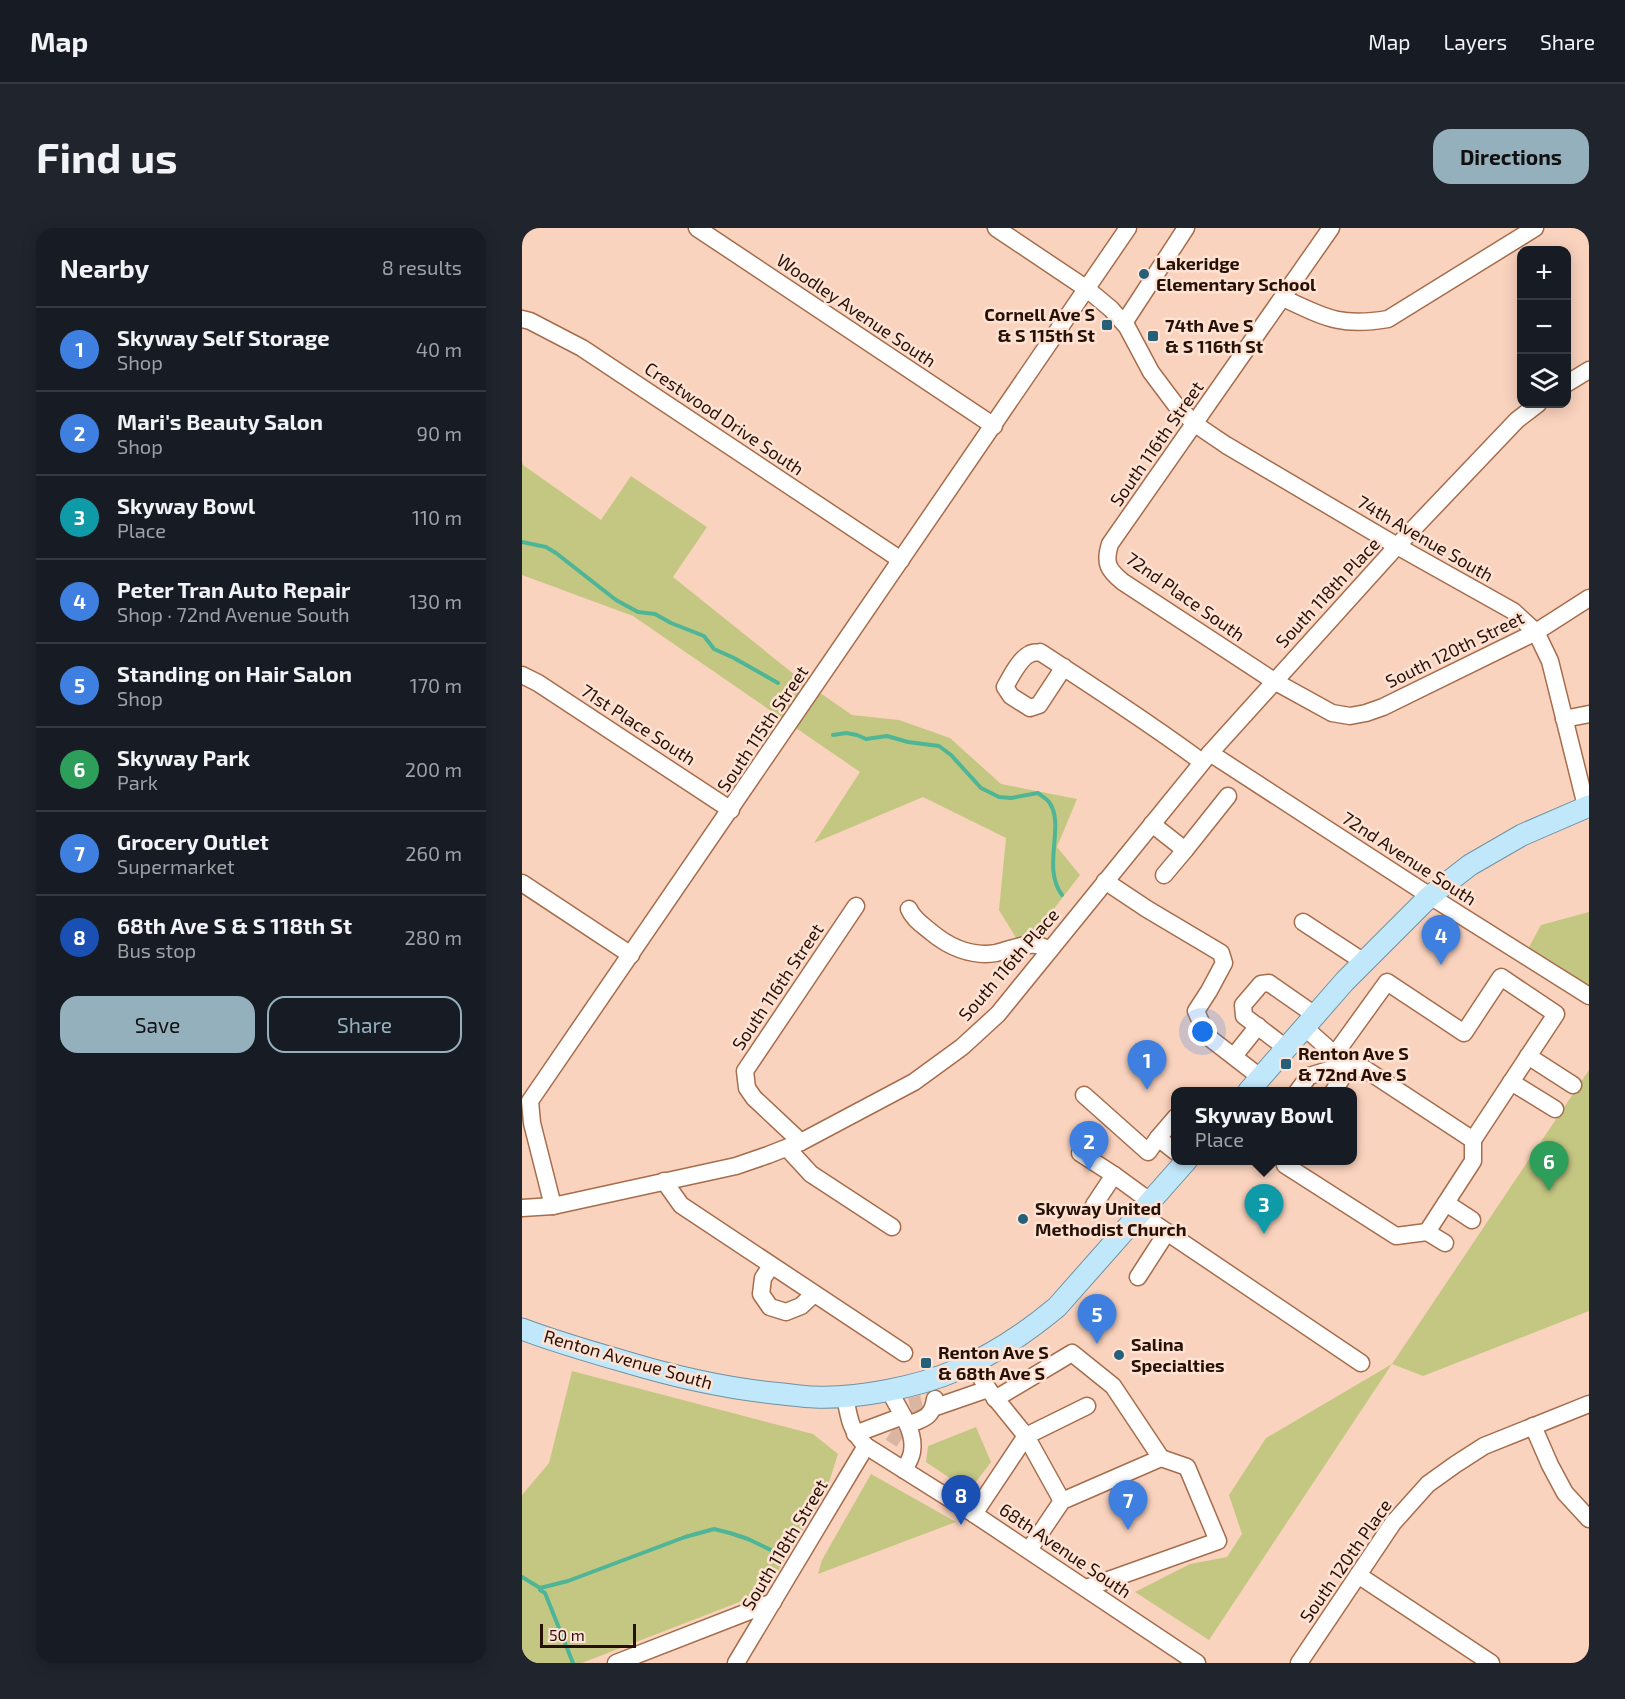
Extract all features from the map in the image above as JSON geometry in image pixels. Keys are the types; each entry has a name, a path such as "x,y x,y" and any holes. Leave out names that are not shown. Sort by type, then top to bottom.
{"main road":[{"path":"1254,1084 1364,962 1430,896 1470,865 1522,835 1588,806"},
{"name":"Renton Avenue South","path":"522,1329 559,1343 678,1377 745,1390 815,1397 846,1396 908,1414 972,1363 1035,1326 1058,1307 1183,1165"}],"street":[{"name":"Woodley Avenue South","path":"697,228 994,426"},
{"name":"74th Avenue South","path":"996,228 1087,289 1111,309 1124,323 1151,372 1175,404 1195,424 1226,446 1513,611 1536,632 1550,661 1588,806"},
{"name":"South 115th Street","path":"553,1206 526,1098 631,955 1128,228"},
{"name":"South 116th Street","path":"1109,568 1106,556 1110,544 1331,228"},
{"path":"1283,298 1324,318 1347,323 1388,319 1535,228"},
{"path":"1124,323 1181,230"},
{"name":"Crestwood Drive South","path":"522,319 582,348 901,560"},
{"path":"1571,381 1589,370"},
{"name":"South 118th Place","path":"1274,681 1397,546 1517,420 1533,408"},
{"name":"72nd Place South","path":"1109,568 1123,582 1274,681 1332,713"},
{"name":"South 120th Street","path":"1332,713 1350,716 1383,707 1536,632 1589,598"},
{"name":"72nd Avenue South","path":"1064,667 1168,737 1206,758 1589,996"},
{"name":"71st Place South","path":"522,675 538,683 731,810"},
{"name":"South 116th Place","path":"522,1208 553,1206 736,1166 794,1145 914,1082 963,1047 998,1014 1206,758 1274,681"},
{"path":"1564,719 1589,714"},
{"path":"1164,875 1228,796"},
{"path":"1152,824 1185,850"},
{"path":"1106,881 1155,914 1221,953 1224,963 1196,1011 1207,1036 1234,1056 1254,1084"},
{"path":"522,883 631,955"},
{"name":"South 116th Street","path":"794,1145 747,1088 745,1071 856,906"},
{"path":"909,909 912,916 936,936 956,948 974,953 993,953 1036,945 1050,950"},
{"path":"1303,922 1364,962"},
{"path":"1301,1087 1309,1076 1332,1069 1341,1060 1387,982 1464,1034 1501,977 1556,1014 1473,1140 1473,1161 1427,1232"},
{"path":"1286,1048 1244,1016 1243,1005 1261,984 1269,983 1310,1021 1341,1060 1365,1069 1473,1140"},
{"path":"1234,1056 1258,1026"},
{"path":"1528,1056 1573,1085"},
{"path":"1334,1087 1341,1060"},
{"path":"1511,1082 1554,1109"},
{"path":"1084,1095 1148,1152 1171,1123"},
{"path":"1158,1138 1171,1148"},
{"path":"794,1145 812,1174 892,1227"},
{"path":"1080,1153 1114,1175 1167,1232 1361,1363"},
{"path":"1289,1165 1396,1236 1427,1232 1445,1243"},
{"path":"1094,1205 1114,1175"},
{"path":"664,1181 681,1205 904,1353"},
{"path":"1446,1203 1472,1220"},
{"path":"1137,1276 1167,1232"},
{"path":"771,1266 763,1278 761,1294 770,1307 786,1312 801,1306 814,1293"},
{"path":"846,1396 849,1420 861,1440 908,1414 992,1394 1072,1353 1113,1386 1161,1458 1187,1467 1218,1541 1086,1588"},
{"path":"972,1363 992,1394 1026,1436 1062,1501"},
{"name":"South 120th Place","path":"1299,1663 1393,1523 1428,1485 1484,1446 1589,1404"},
{"path":"974,1514 1026,1436 1086,1406"},
{"path":"904,1470 912,1454 908,1414"},
{"path":"1533,1426 1565,1492 1589,1519"},
{"name":"68th Avenue South","path":"861,1440 1196,1663"},
{"name":"South 118th Street","path":"736,1663 773,1602 861,1440"},
{"path":"1029,1550 1062,1501 1161,1458"},
{"path":"1358,1575 1491,1663"},
{"path":"616,1663 773,1602"}],"green space":[{"path":"522,462 523,465 601,520 631,476 707,527 673,577 800,679 852,715 899,720 950,738 1001,784 1077,799 1057,847 1080,875 1023,949 999,910 1006,838 923,797 814,843 860,772 633,616 522,575"},
{"path":"1589,912 1589,986 1528,949 1541,925"},
{"path":"1589,1070 1589,1311 1423,1376 1392,1364"},
{"path":"1392,1364 1209,1640 1135,1592 1190,1564 1227,1557 1242,1534 1229,1495 1266,1438"},
{"path":"572,1371 813,1434 838,1454 826,1492 765,1592 582,1663 522,1663 522,1495 549,1463"},
{"path":"976,1427 991,1462 969,1491 926,1462 928,1446"},
{"path":"871,1474 956,1522 818,1574 822,1560"}],"waterway":[{"path":"522,542 546,547 616,600 638,612 655,614 704,636 714,649 778,683"},
{"path":"833,735 846,733 866,739 887,736 908,742 939,746 951,755 981,788 999,797 1011,798 1038,793 1049,802 1054,811 1054,872 1056,884 1062,895"},
{"path":"522,1577 540,1588 568,1581 685,1537 714,1529 748,1539 771,1550"},
{"path":"540,1588 545,1593 573,1663"}],"tunnel":[{"path":"910,1406 922,1403"},
{"path":"890,1433 901,1440"}],"place":[{"name":"Lakeridge Elementary School","path":"1144,274"},
{"name":"Cornell Ave S & S 115th St","path":"1107,325"},
{"name":"74th Ave S & S 116th St","path":"1153,336"},
{"name":"Peter Tran Auto Repair","path":"1441,965"},
{"name":"Renton Ave S & 72nd Ave S","path":"1286,1064"},
{"name":"Skyway Self Storage","path":"1147,1090"},
{"name":"Mari's Beauty Salon","path":"1089,1171"},
{"name":"Skyway Park","path":"1549,1191"},
{"name":"Skyway United Methodist Church","path":"1023,1219"},
{"name":"Skyway Bowl","path":"1264,1234"},
{"name":"Standing on Hair Salon","path":"1097,1344"},
{"name":"Salina Specialties","path":"1119,1355"},
{"name":"Renton Ave S & 68th Ave S","path":"926,1363"},
{"name":"68th Ave S & S 118th St","path":"961,1525"},
{"name":"Grocery Outlet","path":"1128,1530"}]}
